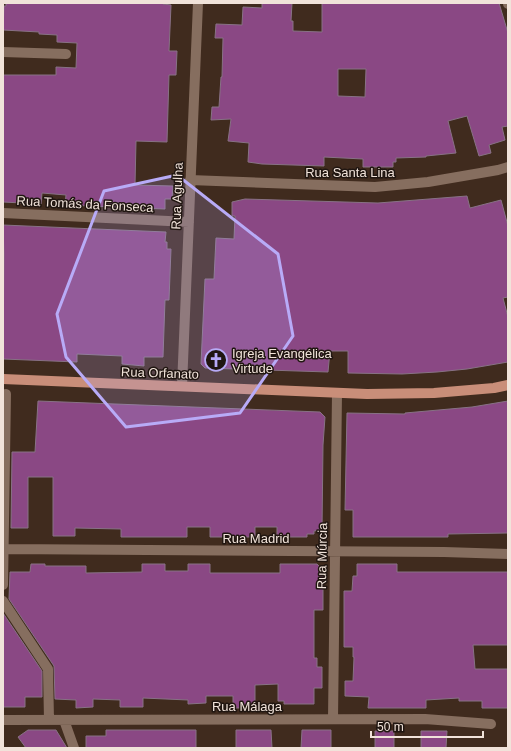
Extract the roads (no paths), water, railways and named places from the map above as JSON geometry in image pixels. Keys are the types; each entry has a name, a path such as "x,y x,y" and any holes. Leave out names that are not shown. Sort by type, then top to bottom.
{"main road":[{"name":"Rua Orfanato","path":"3,379 367,394 434,393 494,388 508,385"}],"street":[{"name":"Rua Agulha","path":"182,386 190,180 200,4"},
{"path":"3,52 66,54"},
{"name":"Rua Santa Lina","path":"190,180 374,187 428,182 508,167"},
{"name":"Rua Tomás da Fonseca","path":"3,213 189,222"},
{"name":"Rua Múrcia","path":"333,719 337,393"},
{"path":"3,585 6,394"},
{"name":"Rua Madrid","path":"3,550 335,551 508,554"},
{"path":"3,601 48,669 49,720"},
{"name":"Rua Málaga","path":"3,720 425,719 491,724"},
{"path":"64,720 74,748"}],"place":[{"name":"Igreja Evangélica Virtude","path":"216,360"}]}
